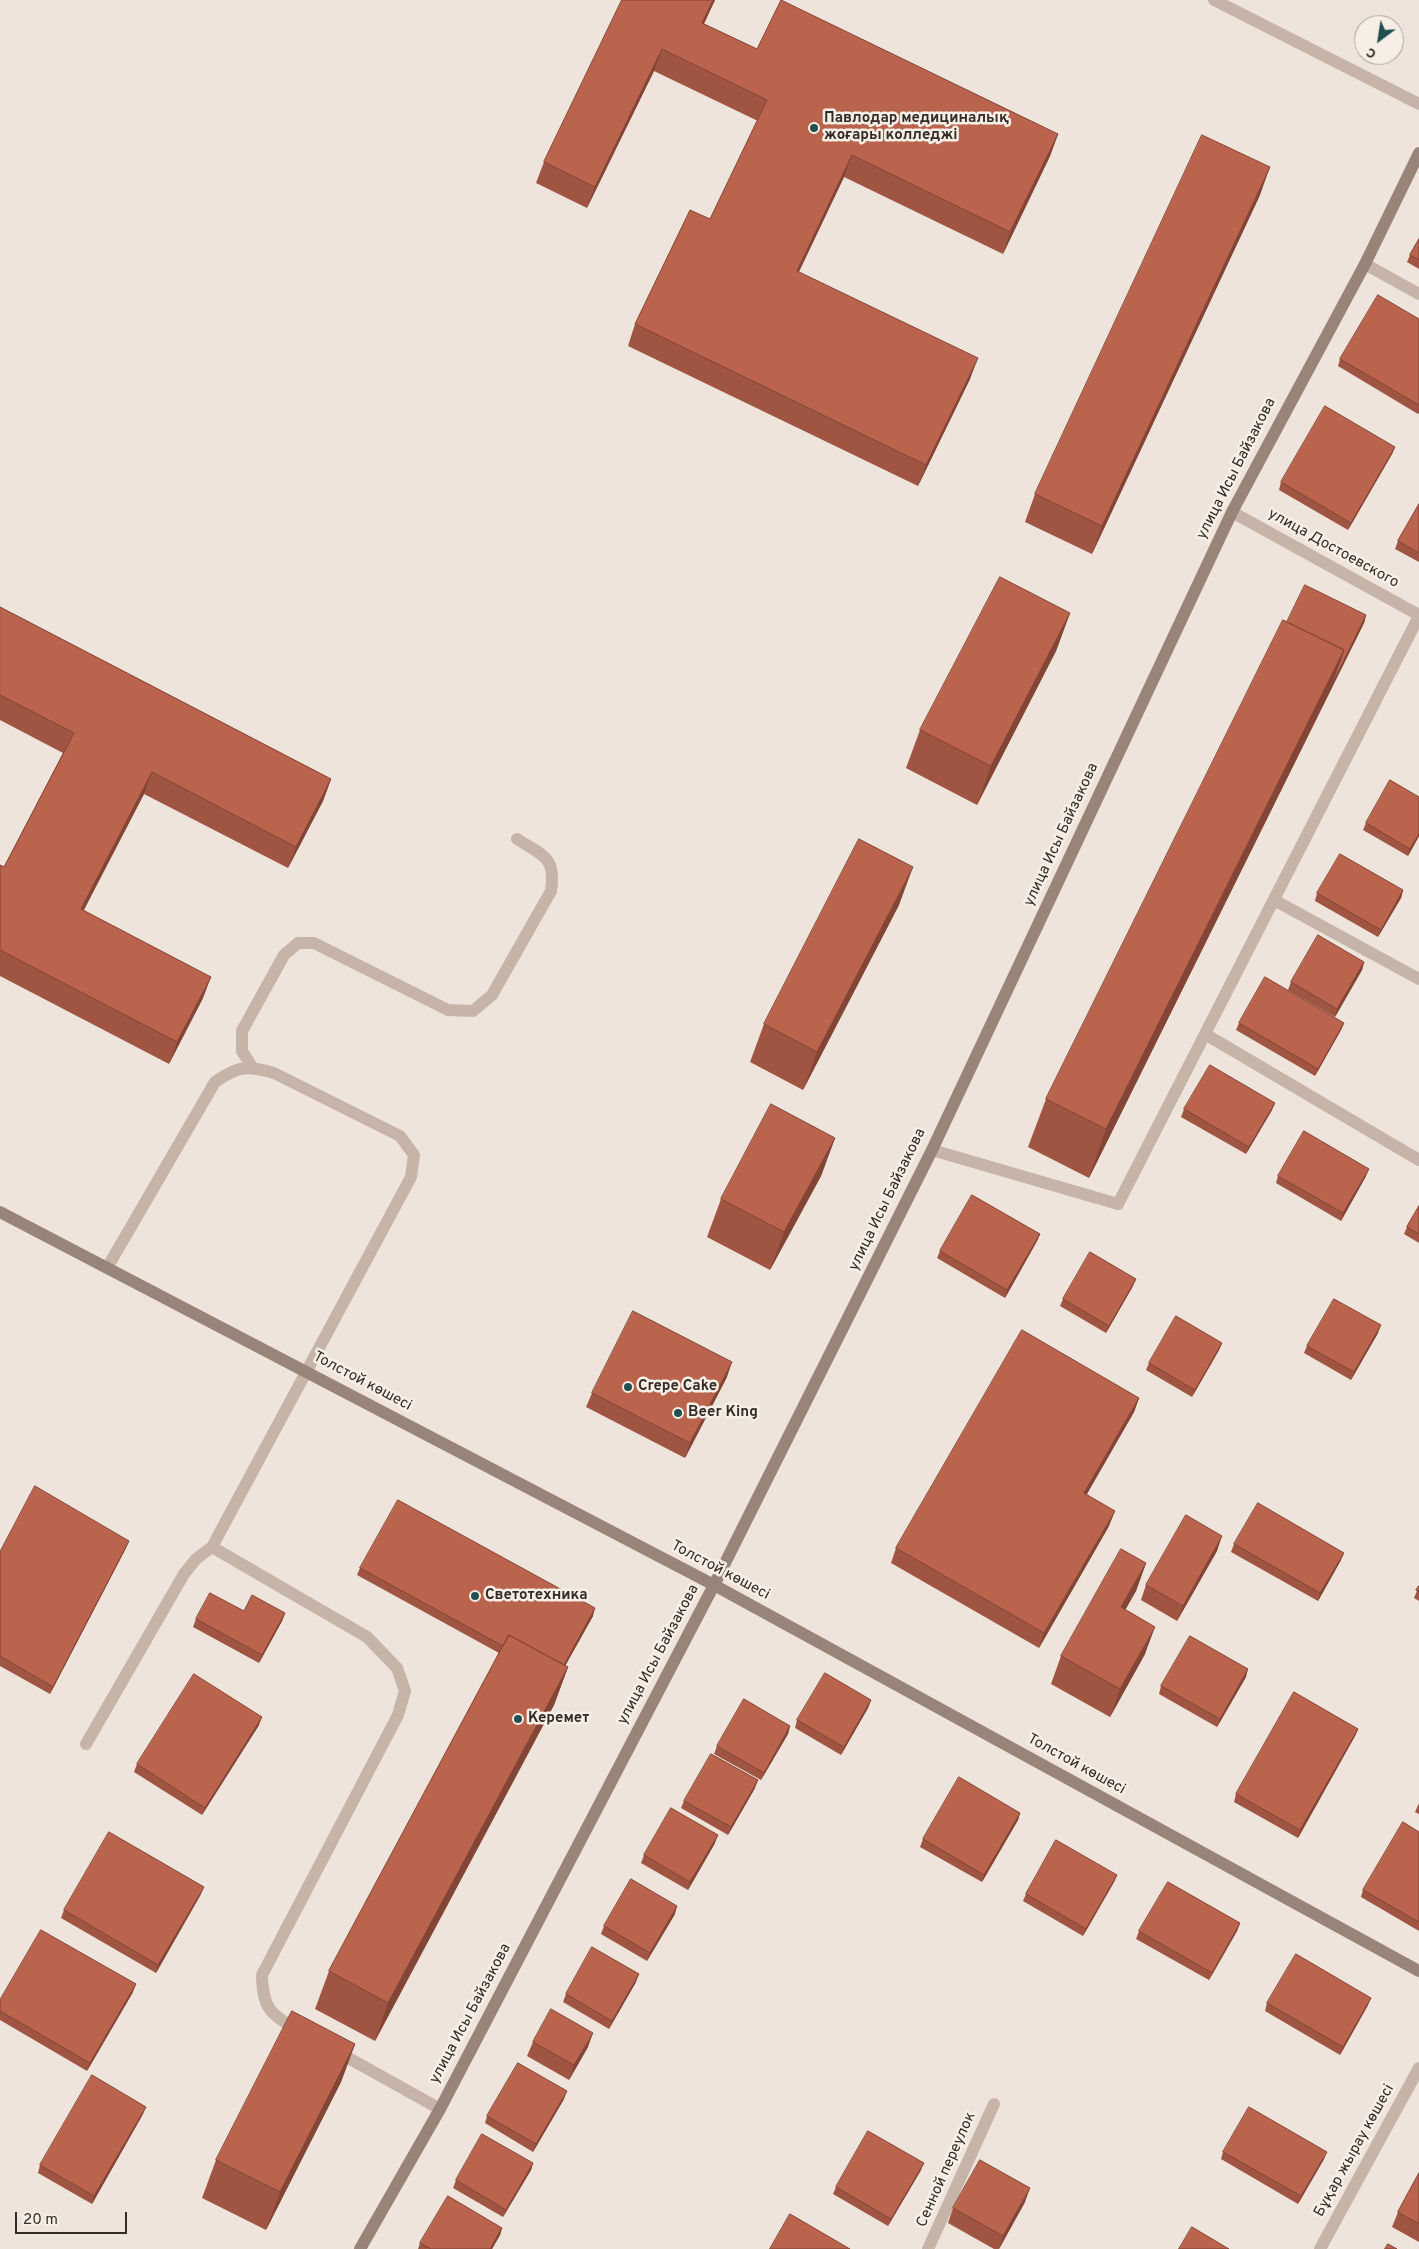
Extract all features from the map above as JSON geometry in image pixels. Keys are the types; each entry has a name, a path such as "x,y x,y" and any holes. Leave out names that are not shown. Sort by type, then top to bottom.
{"street":[{"path":"1214,0 1419,104"},
{"name":"улица Исы Байзакова","path":"360,2249 440,2109 714,1585 932,1150 1232,512 1364,264 1419,153"},
{"path":"1364,264 1419,294"},
{"name":"улица Достоевского","path":"1232,512 1419,615"},
{"path":"932,1150 1118,1204 1419,615"},
{"path":"252,1067 242,1051 242,1031 284,955 298,943 314,943 448,1010 473,1011 492,995 551,891 553,874 548,860 517,839"},
{"path":"1274,900 1419,979"},
{"path":"1205,1034 1419,1160"},
{"path":"86,1744 184,1574 196,1559 212,1547 411,1177 414,1155 400,1136 274,1073 252,1067 232,1070 215,1082 107,1268"},
{"name":"Толстой көшесі","path":"0,1212 714,1585 1419,1971"},
{"path":"212,1547 367,1637 397,1668 405,1691 398,1715 262,1975 263,1998 277,2018 311,2037"},
{"path":"328,2047 440,2109"},
{"name":"Бұқар жырау көшесі","path":"1320,2249 1419,2068"},
{"name":"Сенной переулок","path":"928,2249 994,2104"}],"building":[{"path":"622,0 713,0 702,23 757,49 781,0 1058,134 1010,232 852,155 797,271 978,358 926,465 635,324 690,210 710,219 767,100 662,49 595,187 544,162"},
{"path":"1202,135 1270,167 1102,526 1035,494"},
{"path":"1419,239 1419,260 1410,255"},
{"path":"1378,295 1419,319 1419,405 1340,359"},
{"path":"1325,406 1395,447 1351,523 1281,482"},
{"path":"1419,504 1419,553 1398,541"},
{"path":"1000,577 1070,613 991,766 920,730"},
{"path":"1305,585 1366,615 1329,691 1344,650 1287,622"},
{"path":"0,607 331,779 296,847 152,772 81,909 211,977 177,1042 0,950 0,865 4,867 74,733 0,695"},
{"path":"1283,620 1344,650 1106,1129 1046,1099"},
{"path":"1390,780 1419,797 1419,834 1410,849 1366,823"},
{"path":"859,839 913,867 817,1052 764,1024"},
{"path":"1340,854 1403,890 1381,930 1317,893"},
{"path":"1318,935 1364,962 1337,1009 1291,982"},
{"path":"1265,977 1344,1023 1318,1069 1239,1023"},
{"path":"1210,1065 1275,1103 1249,1147 1184,1109"},
{"path":"771,1104 835,1138 784,1232 721,1199"},
{"path":"1304,1131 1369,1169 1343,1213 1278,1176"},
{"path":"972,1195 1040,1234 1007,1290 940,1251"},
{"path":"1419,1206 1419,1234 1407,1227"},
{"path":"1090,1252 1136,1279 1109,1326 1063,1299"},
{"path":"1334,1299 1381,1325 1354,1372 1307,1346"},
{"path":"633,1311 732,1362 690,1443 592,1393"},
{"path":"1176,1316 1222,1343 1195,1390 1149,1363"},
{"path":"1022,1330 1139,1398 1084,1493 1115,1511 1044,1633 896,1548"},
{"path":"35,1486 129,1541 53,1687 0,1656 0,1552"},
{"name":"Светотехника","path":"398,1500 595,1608 564,1665 509,1635 503,1646 360,1568"},
{"path":"1258,1503 1344,1553 1320,1593 1234,1544"},
{"path":"1186,1515 1222,1536 1183,1606 1146,1585"},
{"path":"1121,1549 1146,1563 1121,1607 1155,1627 1120,1689 1061,1656"},
{"path":"210,1593 244,1611 252,1595 285,1613 262,1655 196,1619"},
{"path":"509,1635 568,1667 388,2003 329,1971"},
{"path":"1190,1636 1248,1669 1220,1719 1161,1686"},
{"path":"825,1673 871,1700 844,1747 797,1720"},
{"path":"194,1674 262,1717 205,1808 137,1764"},
{"path":"1294,1692 1358,1729 1300,1830 1236,1794"},
{"path":"744,1699 790,1726 764,1773 717,1746"},
{"path":"711,1754 758,1780 731,1827 684,1801"},
{"path":"959,1777 1020,1813 984,1875 923,1839"},
{"path":"671,1808 718,1835 690,1882 644,1855"},
{"path":"1403,1822 1419,1832 1419,1922 1363,1890"},
{"path":"109,1832 204,1887 158,1965 64,1910"},
{"path":"1056,1840 1117,1875 1086,1929 1026,1894"},
{"path":"631,1879 677,1906 650,1953 604,1926"},
{"path":"1168,1882 1240,1923 1212,1973 1139,1931"},
{"path":"41,1930 136,1984 90,2063 0,2011 0,2000"},
{"path":"592,1947 639,1974 612,2021 566,1994"},
{"path":"1296,1954 1371,1998 1343,2047 1267,2003"},
{"path":"551,2009 593,2033 574,2065 533,2042"},
{"path":"292,2011 355,2044 280,2192 216,2160"},
{"path":"518,2063 567,2091 536,2144 487,2116"},
{"path":"92,2075 146,2107 94,2196 40,2165"},
{"path":"1249,2107 1327,2152 1301,2196 1223,2152"},
{"path":"868,2131 924,2163 891,2219 836,2187"},
{"path":"482,2134 533,2163 506,2210 456,2180"},
{"path":"980,2160 1030,2188 1003,2236 953,2208"},
{"path":"1419,2173 1419,2224 1398,2212"},
{"path":"448,2196 502,2228 490,2249 431,2249 420,2243"},
{"path":"790,2214 850,2249 770,2249"},
{"path":"1192,2227 1229,2249 1179,2249"},
{"path":"1388,2244 1397,2249 1385,2249"}],"place":[{"name":"Павлодар медициналық жоғары колледжі","path":"814,128"},
{"name":"Crepe Cake","path":"628,1387"},
{"name":"Beer King","path":"678,1413"},
{"name":"Светотехника","path":"475,1596"},
{"name":"Керемет","path":"518,1719"}]}
